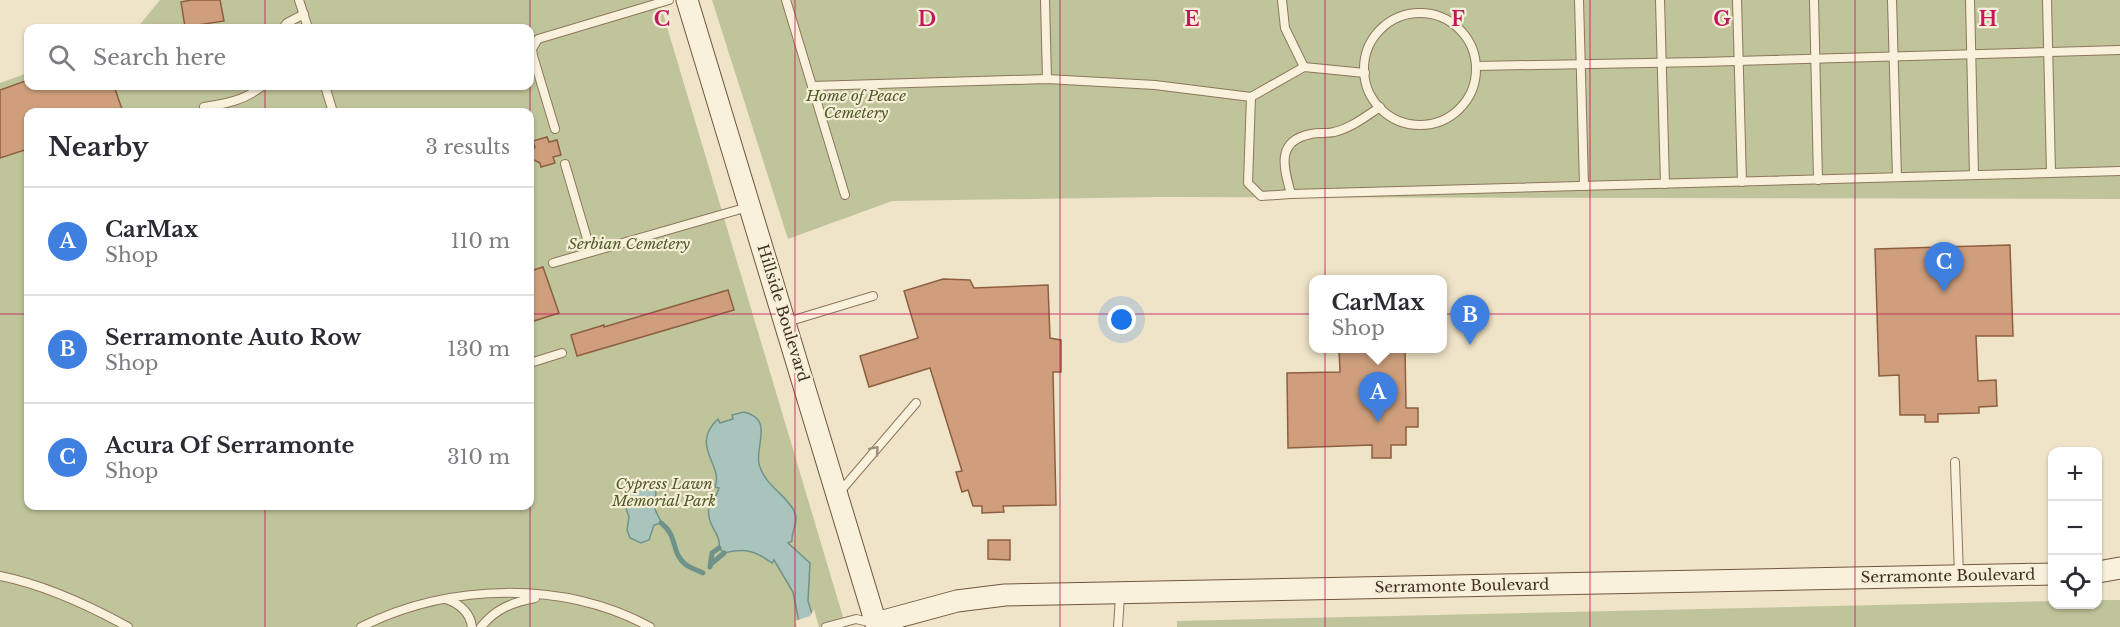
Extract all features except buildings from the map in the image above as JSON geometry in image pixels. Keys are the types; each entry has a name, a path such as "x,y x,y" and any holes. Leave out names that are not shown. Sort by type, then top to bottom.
{"main road":[{"name":"Hillside Boulevard","path":"687,0 875,626"},
{"path":"2102,571 2120,568"},
{"name":"Serramonte Boulevard","path":"875,626 976,597 1024,594 2048,574"}],"lane":[{"path":"299,0 307,24"},
{"path":"534,46 538,39 669,0"},
{"path":"786,0 845,195"},
{"path":"1045,0 1047,79"},
{"path":"1282,0 1285,28 1304,67"},
{"path":"1579,0 1584,186"},
{"path":"1660,0 1665,184"},
{"path":"1737,0 1742,182"},
{"path":"1814,0 1818,180"},
{"path":"1892,0 1897,177"},
{"path":"1970,0 1974,175"},
{"path":"2047,0 2051,173"},
{"path":"1419,13 1432,14 1454,25 1469,43 1476,66 1472,89 1467,100 1449,117 1425,124 1407,123 1389,115 1372,97 1365,73 1368,48 1383,27 1399,17 1419,13"},
{"path":"286,24 304,14"},
{"path":"1476,66 2120,50"},
{"path":"534,59 555,129"},
{"path":"813,86 1047,79 1155,85 1251,97 1304,67 1365,73"},
{"path":"204,107 235,101 257,90"},
{"path":"326,90 332,108"},
{"path":"1251,97 1248,183 1261,196 2120,171"},
{"path":"1291,195 1284,166 1285,152 1290,144 1297,138 1313,133 1331,133 1346,129 1380,107"},
{"path":"565,164 591,252"},
{"path":"553,263 749,206"},
{"path":"785,322 873,296"},
{"path":"534,362 562,353"},
{"path":"837,495 916,403"},
{"path":"1955,462 1959,576"},
{"path":"0,576 63,596 128,627"},
{"path":"1118,627 1120,592"},
{"path":"361,627 408,608 444,599 500,593 552,596 585,602 651,627"},
{"path":"481,627 496,612 508,605 523,600 552,596"},
{"path":"444,599 455,602 462,608 468,614 472,627"},
{"path":"827,626 856,619 875,626"}],"green space":[{"name":"Cypress Lawn Memorial Park","path":"160,0 659,0 846,627 0,627 0,83 24,74 24,90 534,90 534,24 140,24"},
{"name":"Home of Peace Cemetery","path":"712,0 2120,0 2120,199 1158,197 892,201 788,239"},
{"path":"2102,600 2120,600 2120,627 1177,627 1177,621 2048,601 2048,609 2102,609"}],"water":[{"path":"744,412 753,415 761,427 758,457 762,472 795,513 792,541 788,543 810,563 808,601 816,627 800,627 793,592 774,560 772,563 749,551 724,553 719,548 718,537 708,509 710,500 714,501 719,488 715,487 717,479 707,447 707,438 710,429 718,419 720,423 733,419 732,415"},
{"path":"645,485 654,487 656,490 654,505 661,523 654,525 649,540 641,543 630,538 627,530 629,517 623,499 628,492"}],"pier":[{"path":"814,609 819,627 797,627 795,621 810,616"}],"waterway":[{"path":"661,523 670,533 681,560 703,573"},
{"path":"710,567 712,553 719,548"},
{"path":"711,564 724,553"}],"place":[{"name":"Acura Of Serramonte","path":"1944,292"},
{"name":"Serramonte Auto Row","path":"1470,345"},
{"name":"CarMax","path":"1378,422"}],"park label":[{"name":"Serbian Cemetery","path":"629,244"}]}
